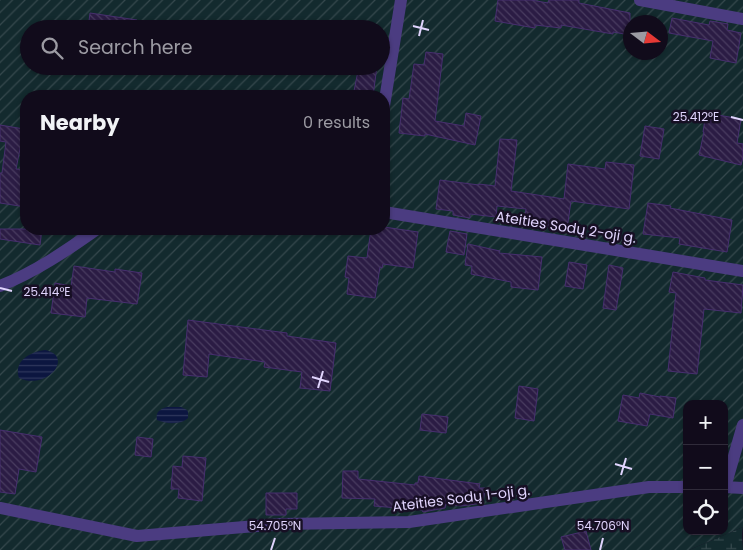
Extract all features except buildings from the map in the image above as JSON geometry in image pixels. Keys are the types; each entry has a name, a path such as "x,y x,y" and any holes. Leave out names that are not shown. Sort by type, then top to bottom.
{"street":[{"path":"390,69 401,0"},
{"path":"640,0 743,19"},
{"path":"387,90 389,75"},
{"name":"Ateities Sodų 2-oji g.","path":"390,213 743,271"},
{"path":"0,286 16,280 60,255 88,235"},
{"path":"728,477 743,425"},
{"name":"Ateities Sodų 1-oji g.","path":"0,508 138,536 281,524 408,522 649,487 683,487"},
{"path":"728,487 743,488"}],"green space":[{"path":"0,0 743,0 743,527 728,533 728,400 683,400 683,535 724,535 689,550 0,550"},
{"path":"743,527 743,550 689,550 728,535"}],"water":[{"path":"45,350 54,353 58,359 54,371 39,380 29,381 19,378 18,367 24,358"},
{"path":"167,407 181,407 187,410 188,418 181,422 173,423 157,420 159,411"}]}
